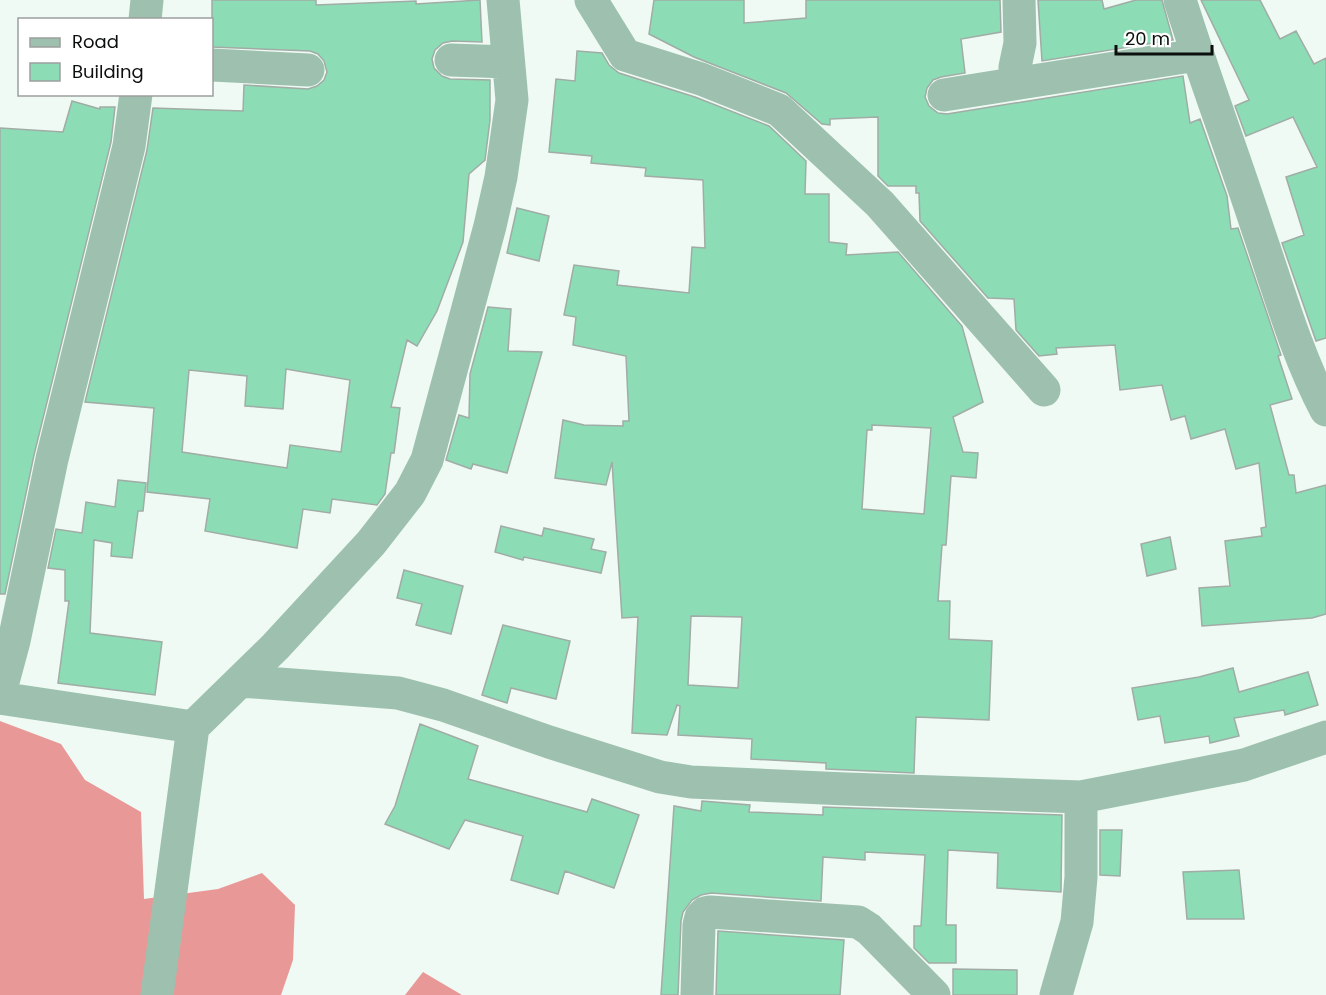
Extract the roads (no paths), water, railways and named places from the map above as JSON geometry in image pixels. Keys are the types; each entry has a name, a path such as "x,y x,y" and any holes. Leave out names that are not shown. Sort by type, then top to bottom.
{"street":[{"path":"145,18 147,0"},
{"path":"157,995 193,727 283,638 371,543 404,501 423,469 495,209 512,100 503,0"},
{"path":"591,0 625,55 701,79 778,110 880,204 1044,390"},
{"path":"1015,84 1015,67 1020,43 1019,0"},
{"path":"1180,0 1282,304 1326,410"},
{"path":"944,95 1197,56"},
{"path":"451,60 508,62"},
{"path":"213,65 308,70"},
{"path":"0,693 14,641 52,459 129,146 136,96"},
{"path":"241,681 398,693 482,717 549,742 660,777 691,782 1081,797 1244,765 1326,737"},
{"path":"0,698 193,727"},
{"path":"1056,995 1077,922 1081,877 1081,797"},
{"path":"697,995 699,925 701,917 710,912 858,922 869,929 934,995"}]}
